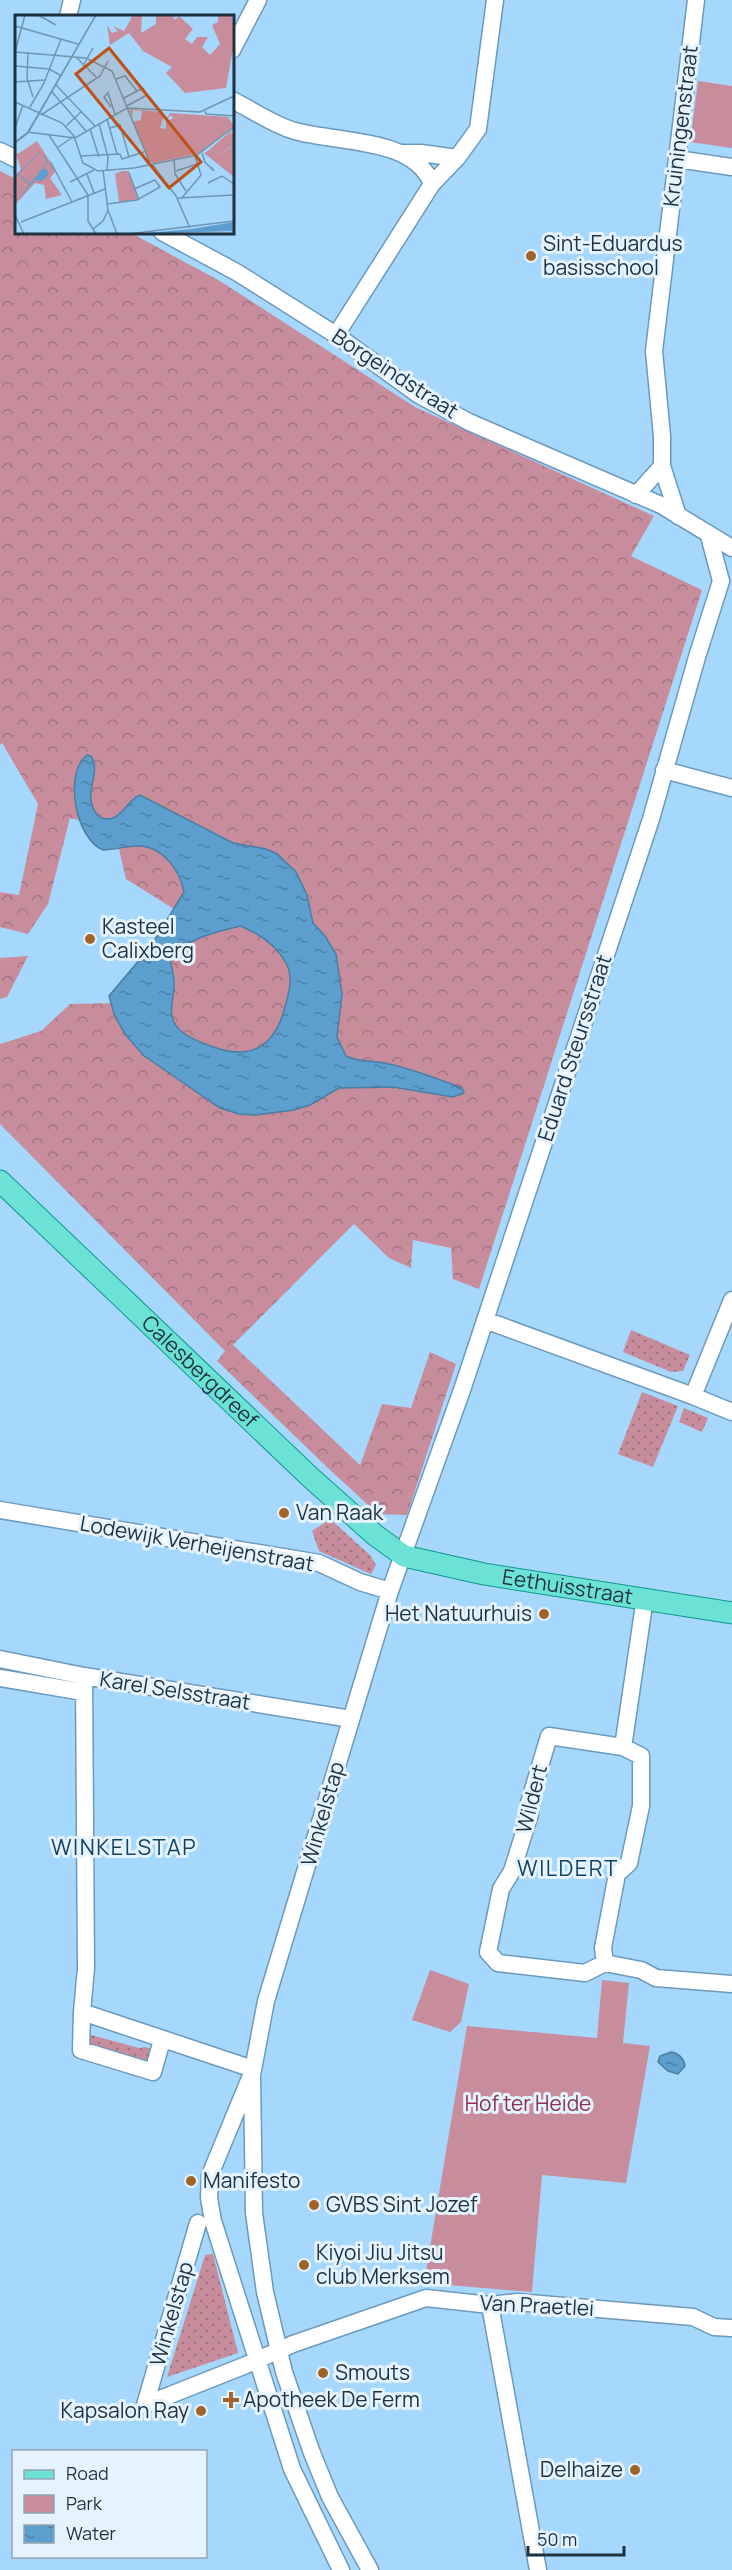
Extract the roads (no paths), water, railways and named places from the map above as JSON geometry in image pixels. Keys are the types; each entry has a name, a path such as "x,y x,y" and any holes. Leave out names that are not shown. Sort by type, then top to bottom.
{"main road":[{"name":"Calesbergdreef","path":"0,1181 310,1477 375,1535 404,1556"},
{"name":"Eethuisstraat","path":"404,1556 484,1574 732,1613"}],"street":[{"path":"69,15 72,0"},
{"path":"234,46 258,0"},
{"path":"336,335 432,184 457,158 478,129 495,0"},
{"name":"Kruiningenstraat","path":"678,516 663,466 654,351 696,0"},
{"path":"234,101 294,130 380,146 402,153 457,158"},
{"path":"0,151 15,158"},
{"path":"402,153 425,170 432,184"},
{"path":"677,159 732,166"},
{"name":"Borgeindstraat","path":"166,234 238,273 336,335 419,395 469,422 636,495 678,516 732,548"},
{"path":"636,495 663,466"},
{"name":"Eduard Steursstraat","path":"404,1556 485,1320 647,830 664,770 727,576 709,536"},
{"path":"664,770 732,788"},
{"path":"693,1396 732,1300"},
{"path":"485,1320 693,1396 732,1413"},
{"name":"Lodewijk Verheijenstraat","path":"0,1510 319,1563 360,1582 390,1591"},
{"name":"Winkelstap","path":"370,2570 330,2497 278,2350 265,2292 254,2213 252,2072 266,2001 390,1591 404,1556"},
{"path":"604,1964 603,1948 617,1874 629,1863 641,1806 641,1756 623,1747 645,1599"},
{"name":"Karel Selsstraat","path":"0,1659 84,1684"},
{"name":"Karel Selsstraat","path":"0,1678 84,1684 351,1719"},
{"path":"84,1684 86,1968 81,2050 153,2072 162,2040"},
{"name":"Wildert","path":"623,1747 549,1736 529,1803 530,1814 512,1871 501,1888 488,1952 498,1964 585,1973 604,1964 641,1970 656,1978 732,1984"},
{"path":"82,2012 252,2072"},
{"name":"Winkelstap","path":"252,2072 232,2116 210,2175 209,2198 213,2221 292,2469 341,2570"},
{"name":"Winkelstap","path":"198,2223 145,2405 257,2360"},
{"name":"Van Praetlei","path":"257,2360 278,2350 426,2298 490,2305 517,2302 693,2317 714,2327 732,2328"},
{"path":"490,2305 538,2570"}],"water":[{"path":"87,755 91,756 94,770 91,801 99,817 106,819 117,816 140,795 233,843 266,849 277,854 296,872 307,895 313,923 325,936 336,954 342,994 337,1037 346,1056 416,1071 462,1088 464,1093 453,1097 393,1087 339,1088 310,1105 294,1110 256,1115 239,1114 220,1108 143,1055 125,1034 114,1014 109,996 151,946 184,892 175,869 157,851 141,846 103,850 94,844 86,833 76,806 74,790 80,764","holes":["240,926 266,940 282,957 290,973 290,983 281,1019 275,1032 258,1048 235,1052 205,1044 177,1027 171,1009 174,983 170,960 185,946 202,937"]},
{"path":"671,2052 680,2056 685,2066 678,2074 668,2071 658,2062 660,2056"}],"place":[{"name":"Sint-Eduardus basisschool","path":"531,256"},
{"name":"Kasteel Calixberg","path":"90,939"},
{"name":"Van Raak","path":"284,1513"},
{"name":"Het Natuurhuis","path":"544,1614"},
{"name":"Manifesto","path":"191,2181"},
{"name":"GVBS Sint Jozef","path":"314,2205"},
{"name":"Kiyoi Jiu Jitsu club Merksem","path":"304,2265"},
{"name":"Smouts","path":"323,2373"},
{"name":"Apotheek De Ferm","path":"231,2400"},
{"name":"Kapsalon Ray","path":"201,2411"},
{"name":"Delhaize","path":"635,2470"}],"district":[{"name":"WINKELSTAP","path":"124,1847"},
{"name":"WILDERT","path":"568,1868"}],"park label":[{"name":"Hof ter Heide","path":"528,2104"}]}
